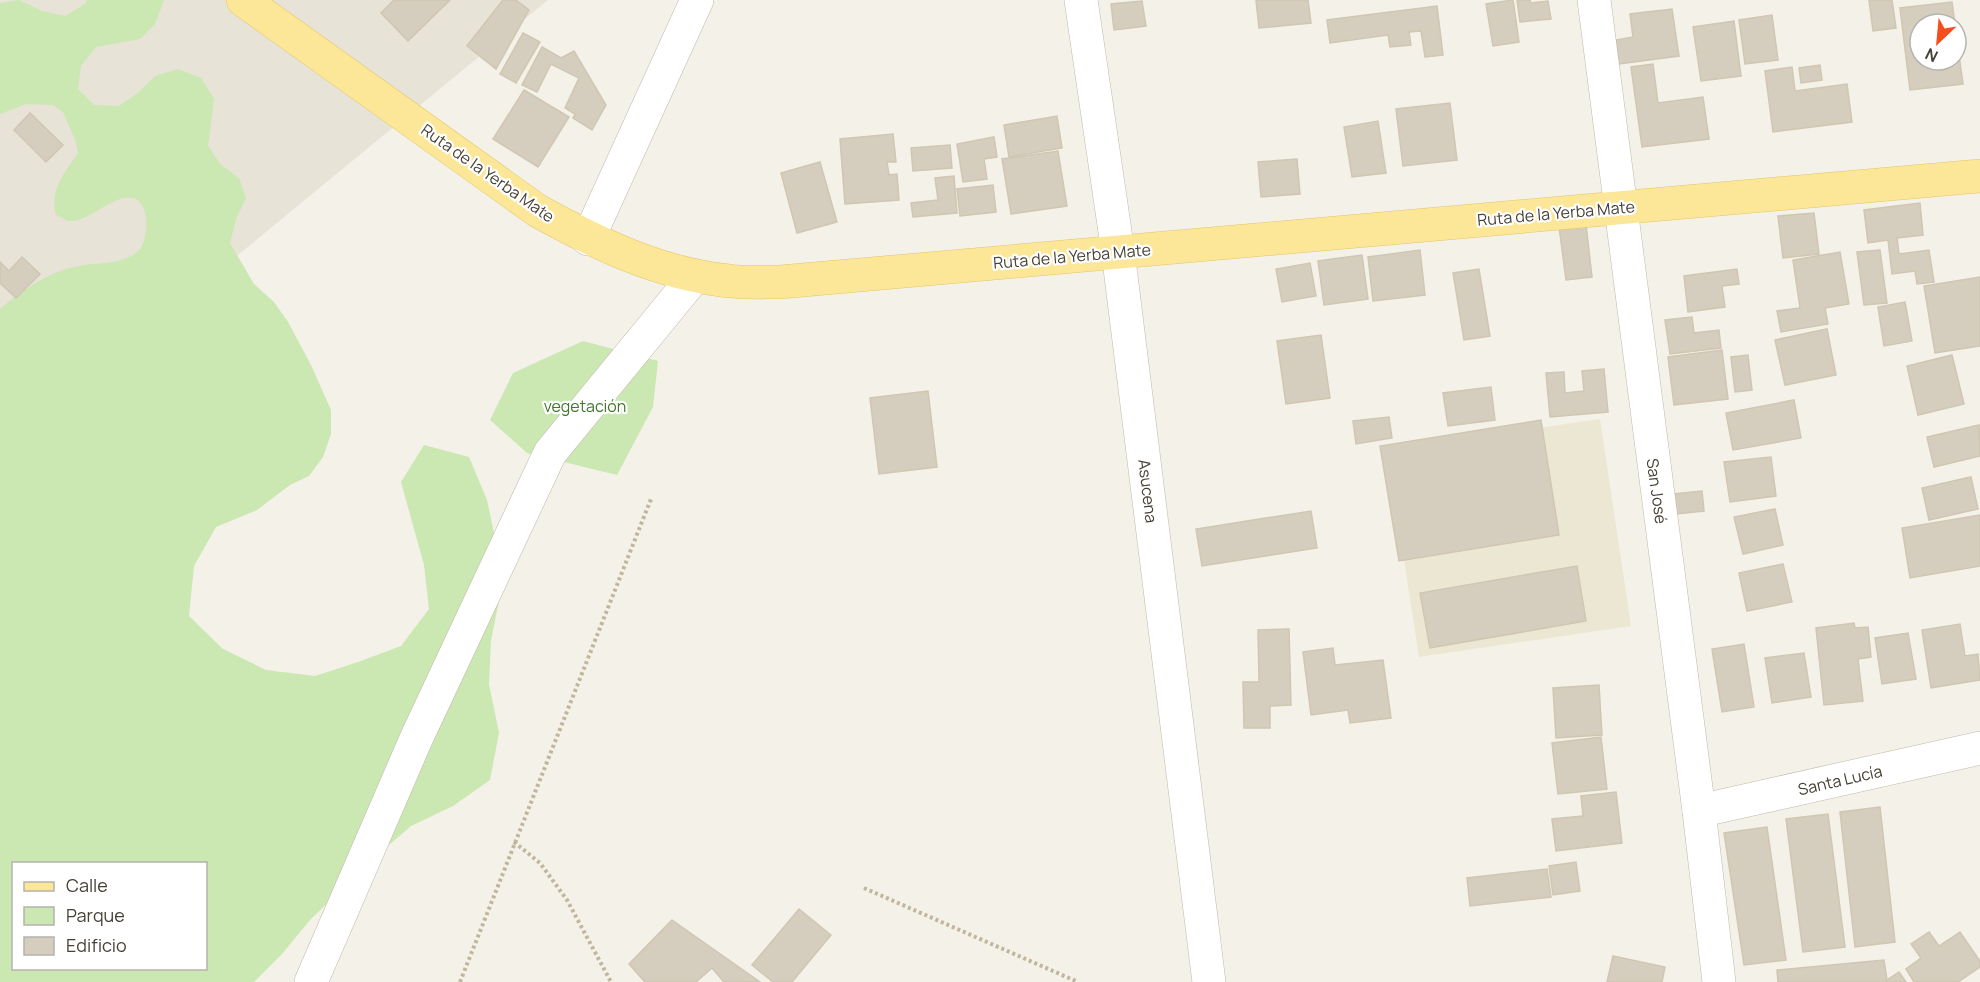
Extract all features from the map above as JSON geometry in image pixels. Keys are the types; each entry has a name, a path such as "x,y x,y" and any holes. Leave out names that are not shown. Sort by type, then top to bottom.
{"main road":[{"name":"Ruta de la Yerba Mate","path":"243,0 538,211 588,239 656,266 695,276 730,281 780,282 1980,176"}],"street":[{"path":"588,239 696,0"},
{"name":"Asucena","path":"1081,0 1118,252 1209,982"},
{"name":"San José","path":"1594,0 1700,811 1719,982"},
{"path":"311,982 416,739 550,453 695,276"},
{"name":"Santa Lucía","path":"1700,811 1980,748"}],"path":[{"path":"460,982 651,499"},
{"path":"514,842 540,864 567,900 611,982"},
{"path":"864,888 1078,982"}],"shaded area":[{"path":"0,0 548,0 63,399 0,371"},
{"path":"1600,419 1631,626 1419,657 1387,450"}],"green space":[{"path":"19,0 42,11 65,16 85,4 87,0 164,0 155,24 140,39 96,47 81,66 78,89 94,105 119,106 139,92 155,76 178,69 201,78 214,99 208,146 221,165 239,178 246,198 236,219 230,243 254,284 274,302 288,322 331,410 331,434 323,457 309,476 290,485 257,510 216,527 194,566 189,616 223,649 266,670 315,676 401,646 429,609 424,565 401,482 424,445 469,457 487,500 497,547 500,596 491,640 489,684 499,733 490,780 453,806 411,826 376,856 310,920 282,954 254,982 0,982 0,309 29,287 60,271 72,267 118,261 132,256 143,244 146,215 141,203 128,197 76,220 68,221 56,215 54,206 56,190 78,153 76,142 63,112 53,105 26,104 0,114 0,3"},
{"name":"vegetación","path":"583,341 658,361 653,407 617,475 527,453 490,420 513,373"}],"building":[{"path":"394,0 450,0 408,41 381,13"},
{"path":"503,0 516,0 529,10 496,69 467,46"},
{"path":"1256,0 1308,0 1311,23 1259,28"},
{"path":"1513,0 1519,42 1493,46 1486,4"},
{"path":"1517,0 1530,0 1531,3 1548,1 1551,19 1520,22"},
{"path":"1869,0 1892,0 1896,28 1873,31"},
{"path":"1142,1 1146,26 1114,30 1111,4"},
{"path":"1952,2 1953,12 1908,12 1908,72 1961,72 1963,84 1910,90 1900,8"},
{"path":"1437,6 1443,55 1425,57 1421,31 1409,32 1411,45 1390,47 1388,35 1330,43 1327,20"},
{"path":"1672,9 1679,56 1619,64 1616,40 1633,37 1630,14"},
{"path":"1772,15 1778,60 1745,64 1739,20"},
{"path":"1734,21 1741,76 1701,81 1693,27"},
{"path":"523,33 540,42 516,83 500,74"},
{"path":"542,47 561,58 574,51 606,105 592,130 573,118 575,114 565,108 579,78 551,64 537,92 522,85"},
{"path":"1653,64 1658,103 1703,97 1709,139 1642,147 1631,67"},
{"path":"1820,65 1822,80 1801,83 1799,68"},
{"path":"1792,67 1795,91 1847,84 1852,122 1773,132 1765,71"},
{"path":"524,90 569,117 538,167 493,139"},
{"path":"1450,103 1457,160 1403,166 1396,109"},
{"path":"30,113 63,145 46,162 14,130"},
{"path":"1057,116 1062,148 1009,157 1004,125"},
{"path":"1378,121 1386,173 1352,177 1344,127"},
{"path":"893,134 896,162 887,162 889,175 897,174 899,200 845,204 840,139"},
{"path":"994,137 997,157 984,159 987,179 963,182 957,144"},
{"path":"950,145 952,168 913,171 911,148"},
{"path":"1058,151 1067,206 1011,214 1002,159"},
{"path":"1297,159 1300,194 1261,197 1258,162"},
{"path":"820,162 837,222 797,233 781,173"},
{"path":"954,176 957,213 913,217 911,203 938,200 935,178"},
{"path":"993,185 996,212 960,216 957,189"},
{"path":"1920,203 1923,235 1897,238 1899,254 1929,250 1934,282 1917,284 1915,271 1892,274 1888,240 1868,243 1864,210"},
{"path":"1814,213 1819,254 1783,258 1778,216"},
{"path":"1585,216 1592,277 1566,280 1558,219"},
{"path":"1420,250 1425,295 1373,301 1368,257"},
{"path":"1880,250 1887,303 1864,305 1857,252"},
{"path":"1840,252 1849,304 1825,308 1828,324 1781,332 1777,311 1800,308 1793,260"},
{"path":"1362,255 1368,299 1324,305 1318,261"},
{"path":"22,257 40,274 16,298 0,283 0,262 9,271"},
{"path":"1310,263 1316,296 1282,302 1276,269"},
{"path":"1479,269 1490,336 1464,340 1453,273"},
{"path":"1737,269 1739,284 1722,286 1725,307 1688,312 1684,276"},
{"path":"1980,277 1980,346 1935,353 1924,286"},
{"path":"1905,302 1912,341 1884,346 1878,307"},
{"path":"1692,317 1694,333 1719,330 1721,348 1670,354 1665,320"},
{"path":"1827,329 1836,375 1785,385 1775,340"},
{"path":"1321,335 1330,398 1286,404 1277,341"},
{"path":"1722,350 1728,399 1674,405 1668,357"},
{"path":"1748,355 1752,390 1735,392 1731,357"},
{"path":"1952,355 1964,404 1918,415 1907,366"},
{"path":"1604,369 1608,412 1550,417 1546,373 1564,372 1565,393 1584,391 1582,371"},
{"path":"1491,387 1495,420 1448,426 1443,393"},
{"path":"928,391 937,467 879,474 870,398"},
{"path":"1794,400 1801,438 1733,450 1726,413"},
{"path":"1389,417 1392,438 1356,444 1353,421"},
{"path":"1541,420 1559,535 1399,561 1380,446"},
{"path":"1979,425 1980,456 1934,467 1927,437"},
{"path":"1771,457 1776,496 1730,502 1724,462"},
{"path":"1971,477 1978,509 1929,520 1922,488"},
{"path":"1702,491 1704,511 1676,514 1674,494"},
{"path":"1775,509 1783,545 1743,554 1734,517"},
{"path":"1311,511 1317,548 1202,566 1196,529"},
{"path":"1980,515 1980,566 1910,578 1902,528"},
{"path":"1783,564 1792,602 1747,611 1739,573"},
{"path":"1577,566 1586,621 1430,648 1420,593"},
{"path":"1854,623 1855,628 1868,627 1871,657 1858,659 1863,701 1824,705 1816,628"},
{"path":"1960,624 1965,656 1978,654 1980,680 1931,688 1922,630"},
{"path":"1289,629 1291,705 1270,706 1270,728 1244,728 1243,682 1259,682 1258,630"},
{"path":"1908,633 1916,679 1882,684 1875,638"},
{"path":"1744,644 1754,707 1722,712 1712,649"},
{"path":"1333,648 1335,665 1383,660 1391,718 1350,723 1348,710 1311,715 1303,652"},
{"path":"1804,653 1811,697 1772,703 1765,658"},
{"path":"1599,685 1602,735 1556,738 1553,688"},
{"path":"1601,737 1607,789 1558,794 1552,743"},
{"path":"1616,792 1622,843 1556,851 1552,819 1583,816 1581,796"},
{"path":"1880,807 1895,942 1855,947 1840,812"},
{"path":"1828,814 1845,947 1803,952 1786,819"},
{"path":"1767,827 1786,960 1744,965 1724,833"},
{"path":"1576,862 1580,891 1553,895 1549,866"},
{"path":"1547,869 1551,897 1470,906 1467,878"},
{"path":"799,909 831,935 792,982 773,982 752,965"},
{"path":"672,920 760,982 724,982 712,968 696,982 645,982 629,964"},
{"path":"1929,932 1939,946 1960,932 1980,961 1980,967 1958,982 1914,982 1906,969 1921,958 1911,944"},
{"path":"1613,956 1665,967 1662,982 1607,982"},
{"path":"1884,960 1887,980 1884,982 1778,982 1777,970"},
{"path":"1899,972 1906,982 1884,982"}]}
